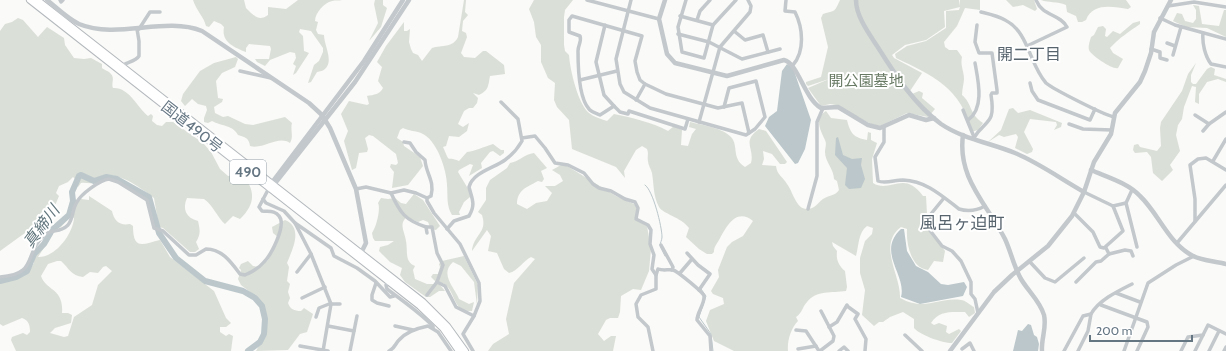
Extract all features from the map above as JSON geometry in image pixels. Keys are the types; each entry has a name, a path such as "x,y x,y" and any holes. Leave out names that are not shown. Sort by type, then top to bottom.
{"highway":[{"name":"国道490号","path":"30,0 120,67"},
{"name":"国道490号","path":"37,0 271,186 432,311 454,334 465,351"},
{"name":"国道490号","path":"359,255 388,282 437,321 458,351"}],"street":[{"path":"47,0 80,24 107,29 138,29 175,26 193,27 210,36 297,93 326,120 356,189 366,244 359,255"},
{"path":"60,0 61,2 63,0"},
{"path":"0,277 15,275 22,272 28,266 32,253 44,236 61,230 72,220 76,203 79,199 106,180 118,182 143,196 148,202 154,228 158,229 189,255 196,255 206,249 219,252 228,259 240,274 246,275 256,270 270,254 281,225 279,215 260,210 260,204 271,186 322,115 364,61 403,0"},
{"path":"271,186 326,120 367,66 409,0"},
{"path":"587,0 659,19"},
{"path":"631,0 616,59 620,84 624,92 650,108 746,135 755,129 765,117 756,81 729,88 724,106"},
{"path":"665,0 659,19 667,54 675,63 727,76 780,60 788,61 793,65 804,89 818,106 823,108 831,106 838,107 868,125 876,128 884,127 909,115 926,120 934,118"},
{"path":"686,0 680,16 678,34 682,52 704,58 713,25 736,0"},
{"path":"697,20 700,11 710,0"},
{"path":"699,122 720,47 750,12 748,0"},
{"path":"786,0 785,11 795,12 801,30 800,51 793,65"},
{"path":"856,0 858,10 866,27 892,69 912,96 934,118 949,129 1021,156 1084,192 1113,206 1126,203"},
{"path":"1027,46 1067,27 1060,19 1042,10 1036,0"},
{"path":"950,351 1003,282 1018,272 1048,246 1074,213 1084,192 1096,158 1109,138 1114,117 1121,104 1140,82 1148,64 1154,32 1160,18 1171,0"},
{"path":"1168,6 1194,2 1226,7"},
{"path":"120,67 139,56 138,29 150,12 160,12"},
{"path":"981,12 1005,20 1011,24 1027,46 1040,75 1052,88 1114,117"},
{"path":"614,106 600,115 588,109 583,96 580,80 578,53 581,39 580,36 569,32 570,17 572,16 642,36 635,62 639,76 645,84 666,94 718,108 742,103 749,133"},
{"path":"680,16 713,25"},
{"path":"1160,18 1181,27 1226,39"},
{"path":"605,25 596,62 604,95 620,112 628,114 628,111 685,129 688,119"},
{"path":"974,138 990,122 992,107 990,95 992,93 997,93 998,90 992,52 979,53 975,42 976,25"},
{"path":"1173,55 1181,27"},
{"path":"734,31 744,40 763,35 768,52"},
{"path":"1203,32 1202,39 1208,60 1211,64 1226,67"},
{"path":"678,34 709,42 742,59 780,49"},
{"path":"1167,43 1175,46"},
{"path":"1151,49 1160,52 1160,58 1167,60"},
{"path":"968,120 979,106 975,63"},
{"path":"240,71 264,78 274,78"},
{"path":"580,80 617,71"},
{"path":"1030,83 1035,96 1047,105 1090,120 1095,109"},
{"path":"636,100 645,84"},
{"path":"447,229 454,221 469,216 472,211 474,201 469,187 471,181 509,157 520,144 522,138 518,119 501,102"},
{"path":"808,209 817,176 818,122 823,108"},
{"path":"964,110 974,138"},
{"path":"1203,131 1209,124 1226,112"},
{"path":"1195,115 1209,124"},
{"path":"1069,124 1083,129 1112,130"},
{"path":"884,127 884,142 875,157 878,181 901,180 916,182 934,189 944,198 963,210 976,210 985,206"},
{"path":"963,135 961,147 965,170 1005,239 1018,272 1043,313 1045,322 1042,351"},
{"path":"522,138 535,136 546,148 555,163 568,165 584,173 593,184 599,188 611,191 624,199 636,202 638,208 636,219 648,225 651,230 650,244 654,255 652,269 656,275"},
{"path":"1213,161 1226,139"},
{"path":"404,142 410,143 416,152 425,160 434,188 431,196 427,198"},
{"path":"1195,221 1195,199 1190,165 1201,158 1206,158 1226,170"},
{"path":"1091,170 1132,190 1143,198 1177,243 1194,256 1226,264"},
{"path":"1177,243 1226,185"},
{"path":"356,189 369,187 391,193 400,190 409,191 427,198"},
{"path":"1132,190 1126,203 1137,247"},
{"path":"391,193 401,212 407,219 426,227 432,227 434,231 437,253 443,265 437,282 427,295"},
{"path":"427,198 427,201 434,214 460,244 479,284 480,301 474,316 463,334 473,351"},
{"path":"944,198 926,220 925,224 942,246 952,251 961,261 971,282 971,294 975,299 978,313"},
{"path":"263,199 266,203 284,211 295,223 331,248 334,256 357,268 376,283 390,298 394,296"},
{"path":"1106,248 1123,231 1113,206"},
{"path":"1074,213 1093,232 1100,247 1106,248"},
{"path":"295,223 311,254 331,304 323,351"},
{"path":"426,227 427,233"},
{"path":"661,245 674,267 672,270"},
{"path":"1106,248 1108,254"},
{"path":"1076,282 1096,262 1101,261 1108,254 1127,250 1131,251 1133,256"},
{"path":"686,253 710,274 699,290"},
{"path":"297,272 311,254"},
{"path":"1124,351 1140,302 1148,283 1176,264 1194,256"},
{"path":"1030,262 1045,278 1055,282 1084,258"},
{"path":"680,273 692,259"},
{"path":"653,351 648,326 638,317 636,304 641,295 656,289 656,275 658,270 672,270 680,273 699,290 704,298 697,320 710,336 711,351"},
{"path":"388,282 386,287 394,296 414,309 433,326 451,351"},
{"path":"437,282 445,286 456,307 474,316"},
{"path":"376,283 372,300 389,306"},
{"path":"1078,351 1088,331 1091,314 1094,309 1108,297 1132,284"},
{"path":"302,298 325,288"},
{"path":"1116,293 1140,302"},
{"path":"316,317 319,308 331,304 340,304"},
{"path":"829,327 837,322 848,305 858,314 855,319 866,339 865,351"},
{"path":"1100,305 1136,317 1148,324 1137,351"},
{"path":"796,330 806,330 819,351 833,341 834,336 820,311"},
{"path":"1064,351 1083,316 1091,314"},
{"path":"350,351 357,316"},
{"path":"1195,351 1208,325 1226,334"},
{"path":"328,326 354,331"},
{"path":"395,326 414,330"},
{"path":"389,351 393,349 404,335 428,326 433,328"},
{"path":"1209,351 1219,330"},
{"path":"905,335 922,351"},
{"path":"1181,351 1188,337 1203,335"},
{"path":"956,342 962,350 970,344 974,351"},
{"path":"300,346 328,351"},
{"path":"798,349 816,346"},
{"path":"839,351 844,347 848,351"},
{"path":"1224,351 1226,347"}],"green space":[{"path":"193,0 244,0 246,8 256,17 262,18 268,15 268,7 286,9 298,0 342,0 332,1 326,4 320,9 315,18 315,21 318,22 316,30 318,34 324,35 329,57 328,66 324,70 317,72 311,82 308,83 314,65 319,61 323,52 323,48 311,31 300,29 299,32 303,36 304,51 309,53 296,73 293,75 296,66 293,64 296,58 295,53 290,52 270,60 265,66 257,62 255,59 269,59 271,49 270,46 249,44 246,48 246,52 233,46 224,37 224,27 221,24 214,21 209,27 206,26"},
{"path":"375,0 383,0 383,5 387,8 381,27 369,41 378,23 374,4"},
{"path":"464,0 466,0 465,12 468,15 463,21 462,31 466,33 467,37 461,53 464,57 475,58 483,51 486,51 504,65 505,74 490,76 488,87 485,91 479,95 473,93 478,98 477,103 473,108 469,108 464,111 458,124 463,127 469,123 467,131 459,137 449,136 446,146 443,147 448,158 459,161 467,152 493,144 501,150 504,150 504,153 500,156 493,151 490,152 481,163 482,168 469,176 473,165 470,164 459,170 458,172 470,192 470,197 464,202 459,212 460,215 452,215 448,204 447,179 443,164 436,148 427,136 403,128 400,130 397,138 403,142 404,146 420,157 423,166 408,185 392,188 394,172 390,167 391,164 396,165 398,163 396,154 373,136 369,135 365,138 368,149 367,152 359,153 356,168 352,170 344,141 348,131 341,114 349,101 367,105 369,104 367,96 376,94 382,90 383,88 378,81 382,67 377,62 386,46 404,22 404,31 410,29 409,42 411,49 413,53 418,55 422,61 432,48 447,46 456,41"},
{"path":"534,0 573,0 565,10 564,45 565,51 569,55 578,95 585,109 589,113 595,117 607,121 614,114 628,117 668,131 674,126 682,130 681,145 688,146 692,134 696,129 689,127 690,122 718,129 731,137 735,144 738,160 745,167 751,163 751,138 759,129 766,131 787,162 785,164 780,164 772,154 763,151 764,159 762,165 776,166 780,176 797,202 804,208 808,209 814,207 823,199 839,190 837,181 834,179 833,172 825,156 826,142 819,124 822,114 826,111 831,118 847,120 851,132 859,138 867,140 868,132 871,133 871,140 877,143 872,159 873,183 879,186 903,183 910,184 923,196 926,196 927,214 922,225 932,234 945,251 943,262 934,261 928,270 922,268 917,265 911,254 907,241 907,229 901,227 894,234 890,251 900,298 917,304 945,300 963,300 974,307 975,313 969,317 965,312 946,313 934,319 931,323 934,325 939,323 947,326 946,332 949,334 959,329 961,331 952,343 937,340 917,331 914,328 914,319 903,312 890,317 883,322 879,322 874,326 862,315 865,290 860,273 860,258 865,241 872,234 873,228 867,226 860,236 856,256 832,242 837,251 838,262 845,271 846,291 820,294 811,298 805,304 796,317 798,321 793,327 790,335 788,351 734,351 714,341 706,321 710,310 724,304 723,298 713,294 711,291 719,277 718,270 727,247 732,242 743,236 753,221 742,216 732,220 716,245 714,252 712,254 707,254 686,237 689,228 686,224 664,212 659,207 655,194 652,173 648,162 647,149 642,146 636,150 624,171 625,178 616,167 572,149 569,120 557,107 554,100 555,83 548,78 541,62 541,45 536,37 534,22 529,9"},
{"name":"開公園墓地","path":"840,0 959,0 960,6 960,0 980,0 980,10 965,8 957,26 944,42 945,47 949,50 957,50 962,57 961,63 964,79 962,95 968,101 978,120 983,123 978,130 971,132 967,117 961,105 944,85 922,71 896,58 895,54 907,46 926,41 946,28 946,11 959,10 960,7 944,11 945,27 926,40 905,45 892,55 894,58 922,73 910,91 912,94 919,91 923,93 922,98 935,109 928,117 907,113 880,126 871,124 836,105 830,104 821,106 808,88 829,79 808,86 806,82 821,77 828,47 821,18 823,14 833,11 837,7"},
{"path":"1006,0 1034,0 1037,9 1035,11 1023,5 1013,7"},
{"path":"1041,0 1126,0 1131,7 1128,9 1110,7 1098,8 1089,14 1086,20 1078,22 1076,16 1067,12 1066,5"},
{"path":"1193,5 1199,6 1202,24 1219,26 1224,10 1226,10 1226,37 1207,28 1186,27 1173,21 1177,13 1182,14 1185,21 1193,23 1196,19 1196,10"},
{"path":"18,18 23,20 38,37 47,27 64,38 65,45 74,58 91,58 102,64 102,68 109,72 112,76 113,88 124,91 128,94 148,116 151,114 153,116 152,121 157,125 162,126 166,122 173,122 203,143 211,152 220,169 228,176 241,174 249,185 252,196 249,208 240,219 233,216 225,224 210,204 204,199 187,198 185,206 186,212 191,218 198,221 200,229 199,237 196,242 199,249 195,252 190,252 163,228 159,227 154,198 139,187 127,180 107,175 94,183 81,183 78,187 76,186 77,181 73,177 68,182 59,186 56,193 59,196 54,208 46,219 35,221 29,230 0,251 0,31 5,24"},
{"path":"1140,21 1140,24 1110,48 1113,53 1123,59 1118,68 1112,67 1103,62 1094,56 1089,50 1091,37 1094,35 1098,27 1103,26 1106,29 1105,36 1107,37 1113,31 1120,34 1133,23"},
{"path":"236,57 238,59 235,67 222,73 216,81 218,98 223,99 222,102 214,107 215,113 223,117 228,116 245,124 253,125 285,117 292,123 292,138 290,143 285,141 275,141 255,147 250,146 249,141 246,138 238,135 230,127 212,121 208,123 204,122 207,110 206,106 198,104 192,99 185,106 181,101 183,94 200,71 214,63"},
{"path":"1196,63 1191,75 1191,82 1193,84 1196,84 1207,69 1211,67 1215,69 1214,75 1226,79 1226,82 1218,79 1207,82 1199,94 1199,104 1195,102 1196,87 1192,86 1184,107 1182,119 1178,125 1176,135 1180,151 1170,165 1173,170 1162,181 1153,173 1151,157 1147,152 1135,153 1133,150 1134,145 1138,144 1140,147 1157,151 1161,146 1161,122 1182,91 1188,74"},
{"path":"1013,108 1018,113 1030,110 1062,123 1061,127 1054,130 1057,125 1056,122 1030,119 1024,132 1033,149 1032,152 1027,154 1015,148 1018,137 1016,134 1004,137 999,135 988,142 1001,130 1009,109"},
{"path":"534,153 547,168 541,171 544,179 542,182 538,181 523,190 517,199 517,204 527,209 536,203 547,201 552,193 545,186 555,186 563,181 560,175 552,170 561,165 567,166 616,196 636,205 637,209 635,219 647,226 651,249 649,271 641,290 633,289 621,296 618,318 610,318 606,320 598,334 604,341 611,336 616,336 613,351 488,351 493,344 509,334 506,319 514,283 535,259 531,257 509,273 504,269 497,253 488,251 491,236 487,230 472,251 475,241 483,226 482,215 478,212 486,200 486,188 490,180 507,168 510,163"},
{"path":"414,194 423,200 440,226 436,230 431,229 428,222 423,220 418,222 407,217 403,222 402,225 406,241 407,255 409,262 415,266 413,270 415,279 427,284 435,284 435,281 431,277 433,274 438,274 440,267 439,264 442,261 464,256 478,285 477,305 474,282 461,266 453,262 447,271 449,281 459,299 469,304 474,302 472,311 466,311 457,305 447,286 443,283 440,285 445,291 439,291 430,297 426,297 405,282 400,275 402,268 390,262 379,251 380,247 388,245 394,241 375,241 373,238 372,233 378,218 378,203 381,198 395,198 401,203 406,204"},
{"path":"89,196 112,211 114,218 118,222 133,226 133,234 137,242 140,244 160,240 170,257 214,291 226,318 231,323 226,327 220,327 220,332 226,336 229,334 233,336 231,351 16,351 11,340 12,337 23,333 27,335 30,332 29,325 26,320 22,318 3,326 0,324 0,279 16,279 27,274 34,263 34,252 49,233 53,234 38,257 51,254 57,249 67,238 74,218 71,216 61,227 55,229 54,227 66,215 74,200 89,200","holes":["61,261 73,273 83,277 90,272 98,273 103,267 106,266 112,271 98,285 92,305 74,317 68,336 64,337 50,333 55,328 71,323 72,315 62,313 62,305 58,294 43,281 41,276 48,264"]},
{"path":"285,220 294,228 295,234 294,246 287,263 289,267 287,281 290,284 288,292 290,298 288,303 294,310 301,311 304,308 313,314 307,332 300,334 288,350 256,351 267,331 267,320 264,308 259,299 241,285 238,279 241,270 239,268 241,264 248,261 253,266 260,267 268,260 279,238 273,233 272,227"}],"shaded area":[{"path":"787,64 793,68 811,120 805,149 798,163 795,164 765,126 769,117 777,111 782,71"},
{"path":"838,137 843,155 852,159 862,158 861,165 865,179 861,188 849,189 845,185 847,168 835,155 836,138"},
{"path":"901,229 904,229 907,251 916,266 928,272 941,284 948,285 964,282 967,287 963,296 920,304 901,297 902,289 894,263 891,246 894,238"},
{"path":"1028,324 1031,325 1034,335 1037,337 1039,344 1038,351 1013,351 1018,330 1022,331"}],"waterway":[{"name":"真締川","path":"0,281 16,277 27,271 34,254 44,244 52,230 69,215 73,201 72,192 79,176 81,175 94,181 106,177 117,179 149,197 159,233 176,258 205,281 243,291 255,298 262,306 265,319 264,334 260,342 248,351"},
{"path":"645,185 651,194 659,217 662,232 660,246 665,256"},
{"path":"701,289 706,296 699,317 711,334 713,351"}],"district":[{"name":"開二丁目","path":"1029,54"},
{"name":"風呂ヶ迫町","path":"962,223"}]}
